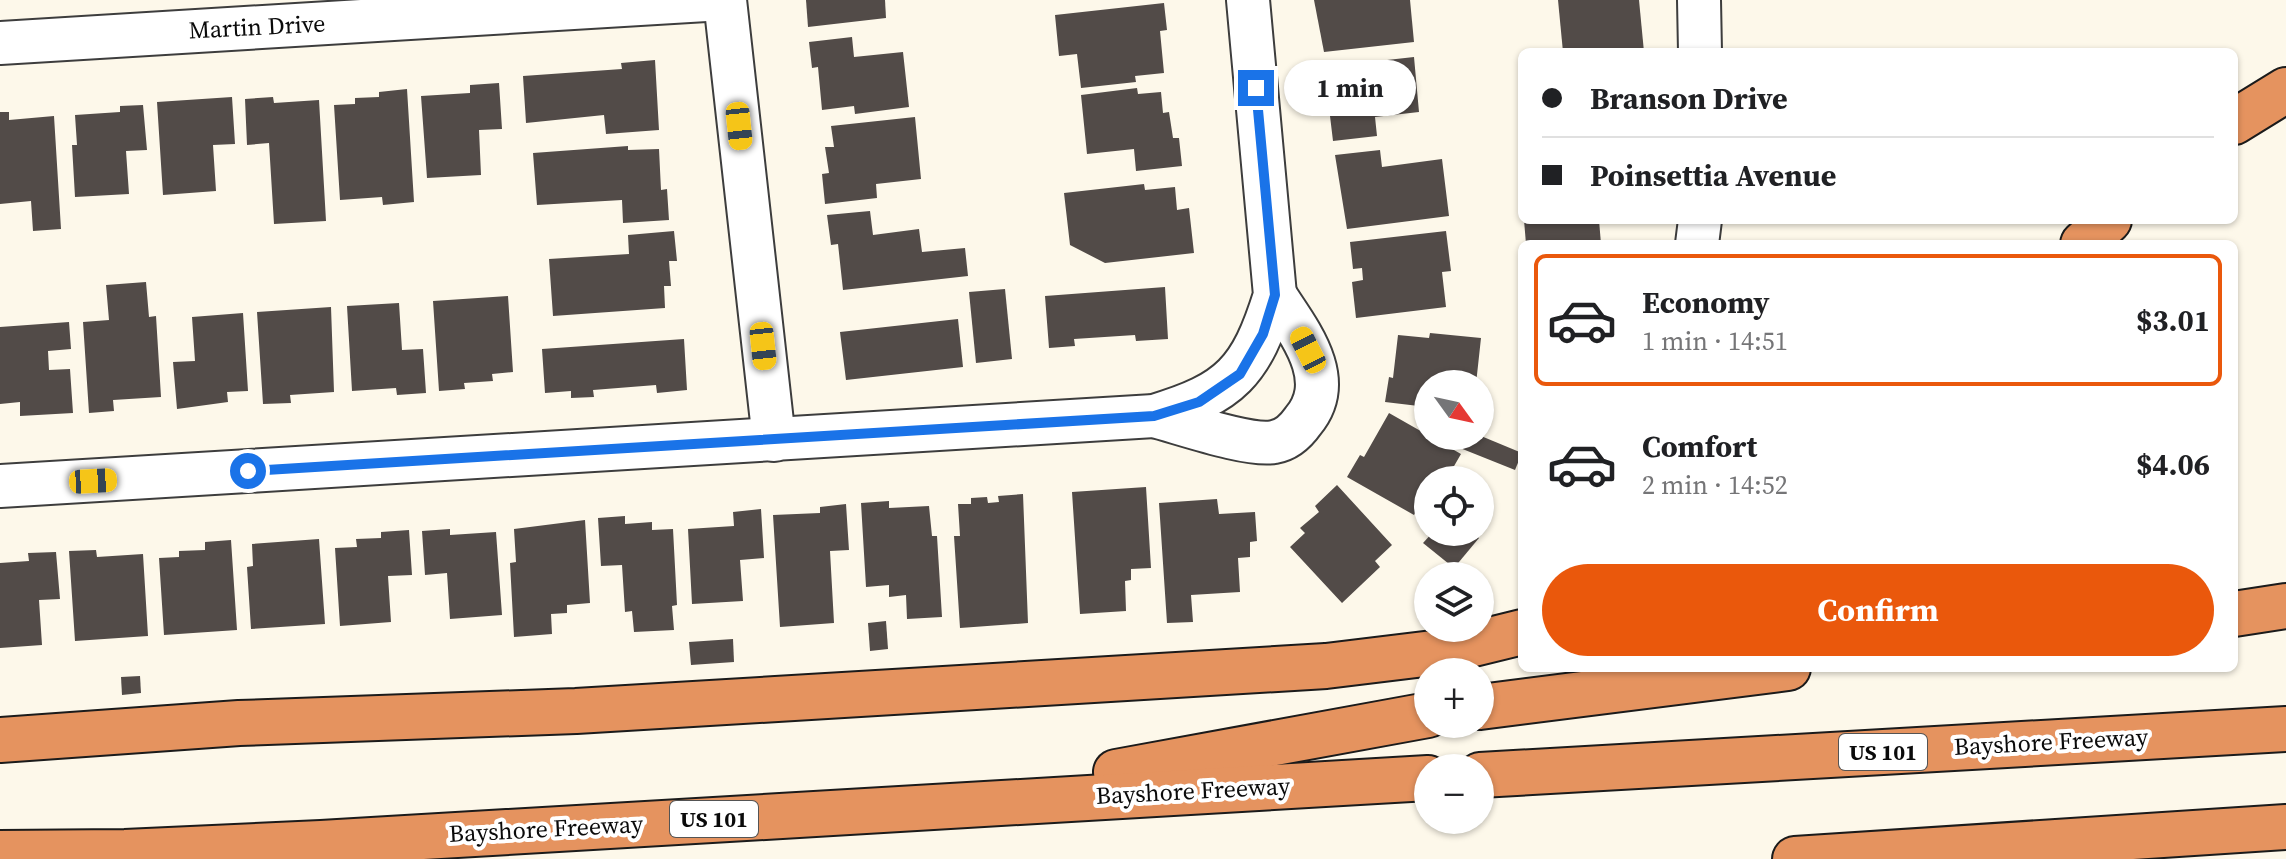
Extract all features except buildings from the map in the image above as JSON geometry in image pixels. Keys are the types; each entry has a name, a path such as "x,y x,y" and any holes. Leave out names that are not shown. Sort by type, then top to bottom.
{"highway":[{"path":"2238,120 2286,90"},
{"path":"2087,240 2105,224"},
{"path":"2238,613 2286,606"},
{"path":"0,740 239,723 576,711 1326,666 1441,652 1518,633"},
{"path":"1494,705 1756,672"},
{"path":"940,805 1414,718"},
{"name":"Bayshore Freeway","path":"1494,774 2286,729"},
{"name":"Bayshore Freeway","path":"0,853 125,852 321,843 1414,779"},
{"path":"1795,859 2286,827"}],"street":[{"name":"Martin Drive","path":"0,43 706,0"},
{"path":"725,0 774,440"},
{"path":"0,486 1154,416 1199,402 1240,374 1263,334 1275,295 1248,0"},
{"path":"1699,0 1700,48"},
{"path":"1154,416 1254,441 1274,442 1294,432 1310,413 1318,389 1317,368 1275,295"}],"route":[{"path":"248,471 1154,416 1199,402 1240,374 1263,334 1275,295 1256,88"}]}
